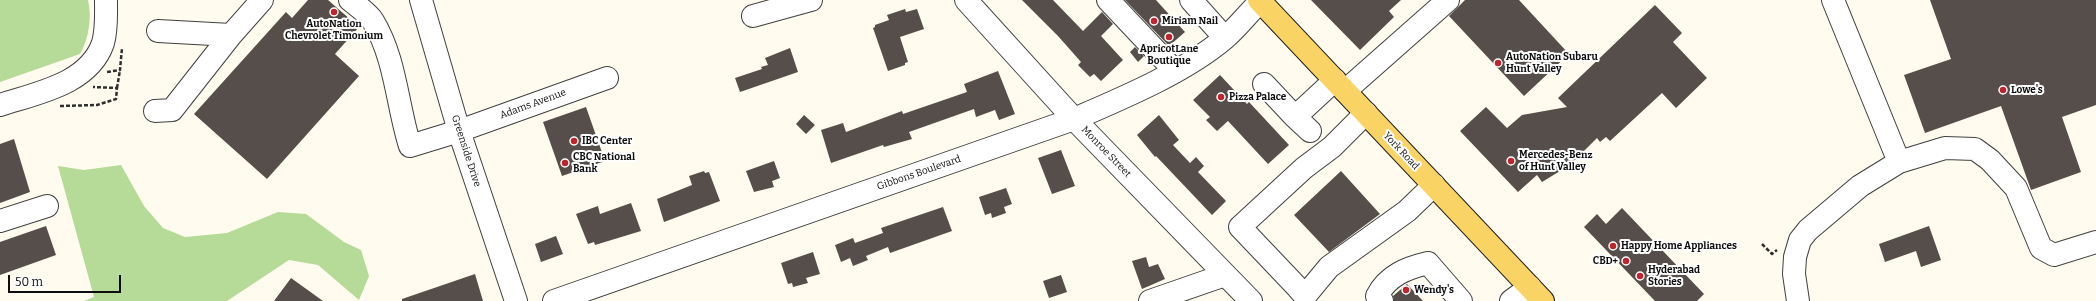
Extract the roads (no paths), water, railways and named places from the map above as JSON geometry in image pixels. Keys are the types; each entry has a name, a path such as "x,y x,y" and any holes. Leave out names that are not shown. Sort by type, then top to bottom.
{"main road":[{"name":"York Road","path":"1260,0 1536,294"}],"street":[{"path":"0,105 55,87 78,75 91,65 103,42 106,27 106,0"},
{"path":"155,111 172,110 231,35 262,0"},
{"name":"Adams Avenue","path":"350,0 372,20 385,46 400,100 402,121 410,146 460,131 607,78"},
{"name":"Greenside Drive","path":"421,0 460,131 516,301"},
{"path":"753,16 811,0"},
{"name":"Monroe Street","path":"966,0 1074,119 1251,301"},
{"path":"1108,0 1174,70"},
{"path":"1191,0 1225,38"},
{"name":"Gibbons Boulevard","path":"554,301 1074,119 1113,102 1174,70 1225,38 1260,0"},
{"path":"1264,84 1303,124 1340,86 1448,0"},
{"path":"1832,0 1899,162"},
{"path":"158,31 231,35"},
{"path":"1366,114 1332,147 1304,168 1240,227 1306,296 1329,268 1407,211 1434,185"},
{"path":"1798,301 1794,274 1795,257 1800,240 1808,230 1860,186 1899,162 1945,148 1976,149 1990,160 2016,188 2041,248 2054,255 2096,242"},
{"path":"0,221 47,206"},
{"path":"1382,301 1377,296 1382,285 1409,267 1428,263 1461,301"},
{"path":"1150,301 1225,274"},
{"path":"1511,301 1536,294"}],"place":[{"name":"AutoNation Chevrolet Timonium","path":"334,12"},
{"name":"Miriam Nail","path":"1154,21"},
{"name":"ApricotLane Boutique","path":"1169,37"},
{"name":"AutoNation Subaru Hunt Valley","path":"1498,63"},
{"name":"Lowe's","path":"2003,90"},
{"name":"Pizza Palace","path":"1221,97"},
{"name":"IBC Center","path":"574,141"},
{"name":"Mercedes-Benz of Hunt Valley","path":"1511,161"},
{"name":"CBC National Bank","path":"565,163"},
{"name":"Happy Home Appliances","path":"1613,246"},
{"name":"CBD+","path":"1626,261"},
{"name":"Hyderabad Stories","path":"1640,276"},
{"name":"Wendy's","path":"1406,290"}]}
